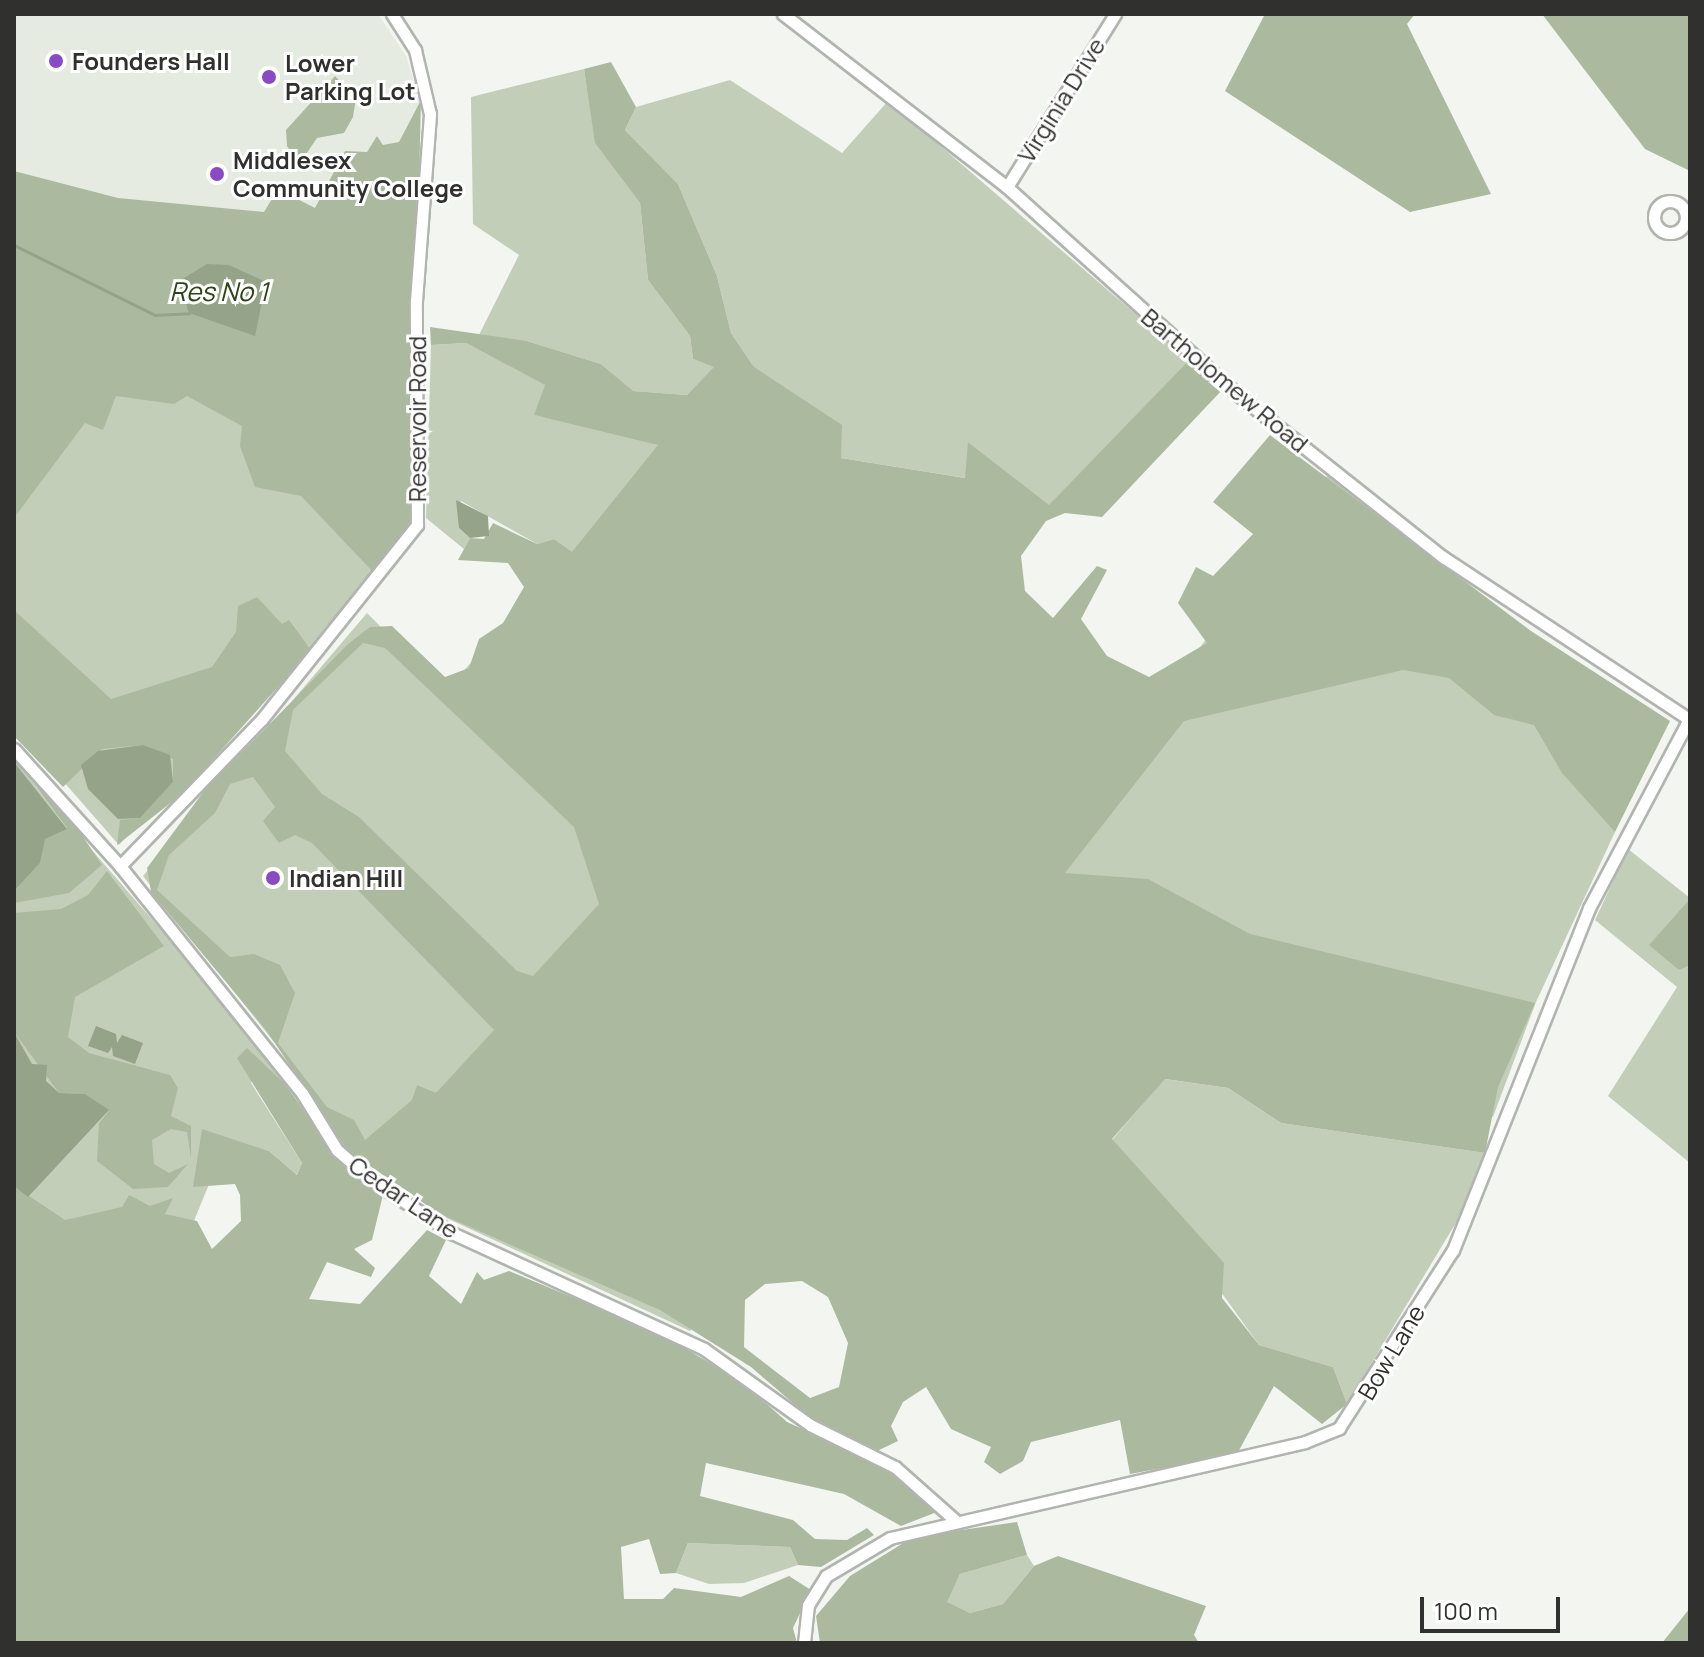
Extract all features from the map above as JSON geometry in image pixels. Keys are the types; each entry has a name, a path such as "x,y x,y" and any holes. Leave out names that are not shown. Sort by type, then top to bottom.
{"street":[{"name":"Reservoir Road","path":"120,866 262,719 417,525 416,301 430,114 418,56 392,14"},
{"name":"Bartholomew Road","path":"783,14 1007,187 1237,394 1443,557 1689,718"},
{"name":"Virginia Drive","path":"1007,187 1115,14"},
{"name":"Bow Lane","path":"804,1643 808,1605 826,1576 890,1538 955,1520 1071,1499 1339,1428 1363,1400 1453,1250 1589,908 1689,718"},
{"name":"Cedar Lane","path":"14,749 120,866 302,1093 337,1150 373,1181 452,1233 704,1349 810,1425 895,1467 955,1520"}],"shaded area":[{"name":"Middlesex Community College","path":"14,14 378,14 406,56 419,98 414,323 14,216"},
{"path":"1265,14 1415,14 1407,24 1491,194 1410,212 1225,91"},
{"path":"1542,14 1690,14 1690,171 1645,149"},
{"path":"611,62 636,107 625,130 678,184 717,276 731,333 754,367 842,425 841,458 965,478 968,442 1049,505 1189,360 1223,389 1102,517 1065,513 1046,521 1021,556 1025,591 1053,618 1097,566 1107,570 1081,619 1107,656 1149,677 1207,643 1178,603 1196,567 1213,576 1253,534 1213,502 1270,435 1531,631 1670,721 1615,832 1562,773 1534,725 1494,715 1449,678 1403,670 1184,721 1065,873 1148,879 1250,934 1535,1003 1498,1087 1485,1153 1281,1123 1228,1088 1165,1079 1112,1139 1224,1263 1222,1298 1259,1345 1333,1367 1347,1404 1322,1424 1274,1386 1237,1454 1130,1474 1120,1420 1031,1442 1023,1461 1000,1474 984,1462 991,1447 951,1429 926,1387 903,1402 891,1426 898,1441 875,1452 822,1428 751,1367 660,1310 440,1214 348,1151 266,1030 151,892 147,868 204,791 347,645 370,627 392,626 445,677 469,668 479,639 503,623 524,587 508,563 458,560 470,538 484,539 493,523 537,544 554,539 572,552 658,445 534,415 545,385 466,343 431,345 430,327 527,341 601,364 633,391 687,395 714,367 693,359 690,336 648,280 640,203 595,143 584,69","holes":["363,643 385,648 574,827 599,904 533,976 517,971 359,817 322,794 285,751 293,710","253,777 275,807 263,821 279,843 295,835 312,843 494,1030 436,1093 417,1085 412,1100 365,1140 354,1120 327,1107 278,1043 295,993 280,965 254,954 230,957 157,890 169,855 215,813 230,784","802,1281 828,1297 848,1343 839,1387 810,1398 744,1347 745,1300 765,1284"]},
{"path":"584,69 596,143 640,203 648,280 690,336 693,359 715,367 687,395 632,391 601,364 527,341 478,337 519,255 473,224 471,97"},
{"path":"335,76 356,98 353,117 344,133 317,138 300,163 287,146 286,130"},
{"path":"730,80 842,153 888,101 1189,360 1049,506 969,443 966,478 841,458 796,433 1147,719 1329,473 1445,571 1615,832 1536,1002 1493,1117 1253,967 843,1128 690,1331 438,1214 367,1160 143,876 367,613 445,691 572,553 554,539 537,544 461,501 459,528 470,538 464,549 426,518 431,345 466,343 546,385 535,415 659,444 752,364 731,333 717,276 678,184 625,130 636,107"},
{"path":"421,100 411,525 374,573 301,496 255,487 240,446 242,426 187,396 174,404 116,396 103,430 85,423 14,518 14,171 118,198 264,212 278,189 315,208 345,151 367,152 377,136 383,145 399,142"},
{"path":"14,216 321,347 374,573 311,650 307,645 119,845 14,725"},
{"path":"257,597 282,624 289,620 311,650 182,794 117,845 120,820 140,818 173,782 173,759 143,745 102,749 63,787 14,736 14,610 111,699 212,667 236,632 238,606"},
{"path":"14,755 73,822 102,865 69,893 14,903 14,891 40,863 44,839 67,828"},
{"path":"14,760 265,1050 284,1083 260,1061 251,1083 302,1163 297,1175 269,1151 228,1138 62,1542 14,1516"},
{"path":"1628,849 1690,898 1690,1163 1608,1096 1677,987 1595,920"},
{"path":"107,871 164,946 75,997 68,1037 89,1053 170,1075 178,1088 171,1116 191,1126 191,1158 187,1132 171,1129 152,1140 154,1164 169,1173 188,1164 168,1187 133,1189 97,1161 99,1123 109,1111 85,1094 59,1093 14,1032 14,913 61,909 88,895"},
{"path":"1690,899 1690,965 1679,970 1649,945"},
{"path":"247,1048 284,1083 343,1164 383,1195 372,1240 354,1249 375,1268 371,1277 327,1262 309,1299 360,1304 427,1230 446,1240 429,1276 461,1304 477,1272 484,1280 509,1271 659,1333 742,1382 787,1422 875,1462 947,1508 901,1526 844,1494 706,1463 700,1496 793,1520 815,1539 847,1540 867,1528 874,1535 821,1567 798,1565 790,1547 688,1543 676,1573 660,1574 649,1539 621,1547 624,1599 663,1599 674,1588 741,1597 789,1576 811,1590 793,1628 797,1643 14,1643 14,1186 65,1220 122,1207 129,1195 150,1206 173,1198 165,1214 197,1221 212,1249 241,1221 240,1195 235,1184 193,1187 202,1129 269,1151 297,1175 302,1163 237,1058"},
{"path":"1164,1079 1228,1088 1281,1123 1485,1153 1457,1221 1347,1404 1333,1367 1259,1345 1112,1140"},
{"path":"1017,1522 1027,1555 960,1574 947,1602 970,1613 1003,1604 1034,1566 1058,1556 1206,1606 1194,1635 1199,1643 820,1643 816,1616 850,1576 913,1537"},
{"path":"688,1543 790,1547 798,1565 744,1583 709,1584 676,1573"},
{"path":"1027,1555 1034,1566 1003,1604 970,1613 946,1602 960,1574"},
{"path":"1690,1608 1690,1643 1662,1643"}],"water":[{"name":"Res No 1","path":"207,264 229,265 266,282 255,336 189,313 179,281"},
{"path":"456,500 488,516 489,536 470,538 459,528"},
{"path":"143,745 170,755 173,782 140,818 118,819 88,789 81,765 98,751"},
{"path":"14,762 67,829 45,839 40,863 14,891"},
{"path":"96,1026 116,1034 117,1043 122,1035 143,1043 135,1064 113,1056 112,1047 108,1053 88,1046"},
{"path":"14,1032 32,1064 47,1065 46,1081 59,1093 85,1094 109,1110 28,1197 14,1186"}],"waterway":[{"path":"14,245 155,315 189,313"}],"place":[{"name":"Founders Hall","path":"56,61"},
{"name":"Lower Parking Lot","path":"269,77"},
{"name":"Middlesex Community College","path":"217,174"},
{"name":"Indian Hill","path":"273,878"}]}
